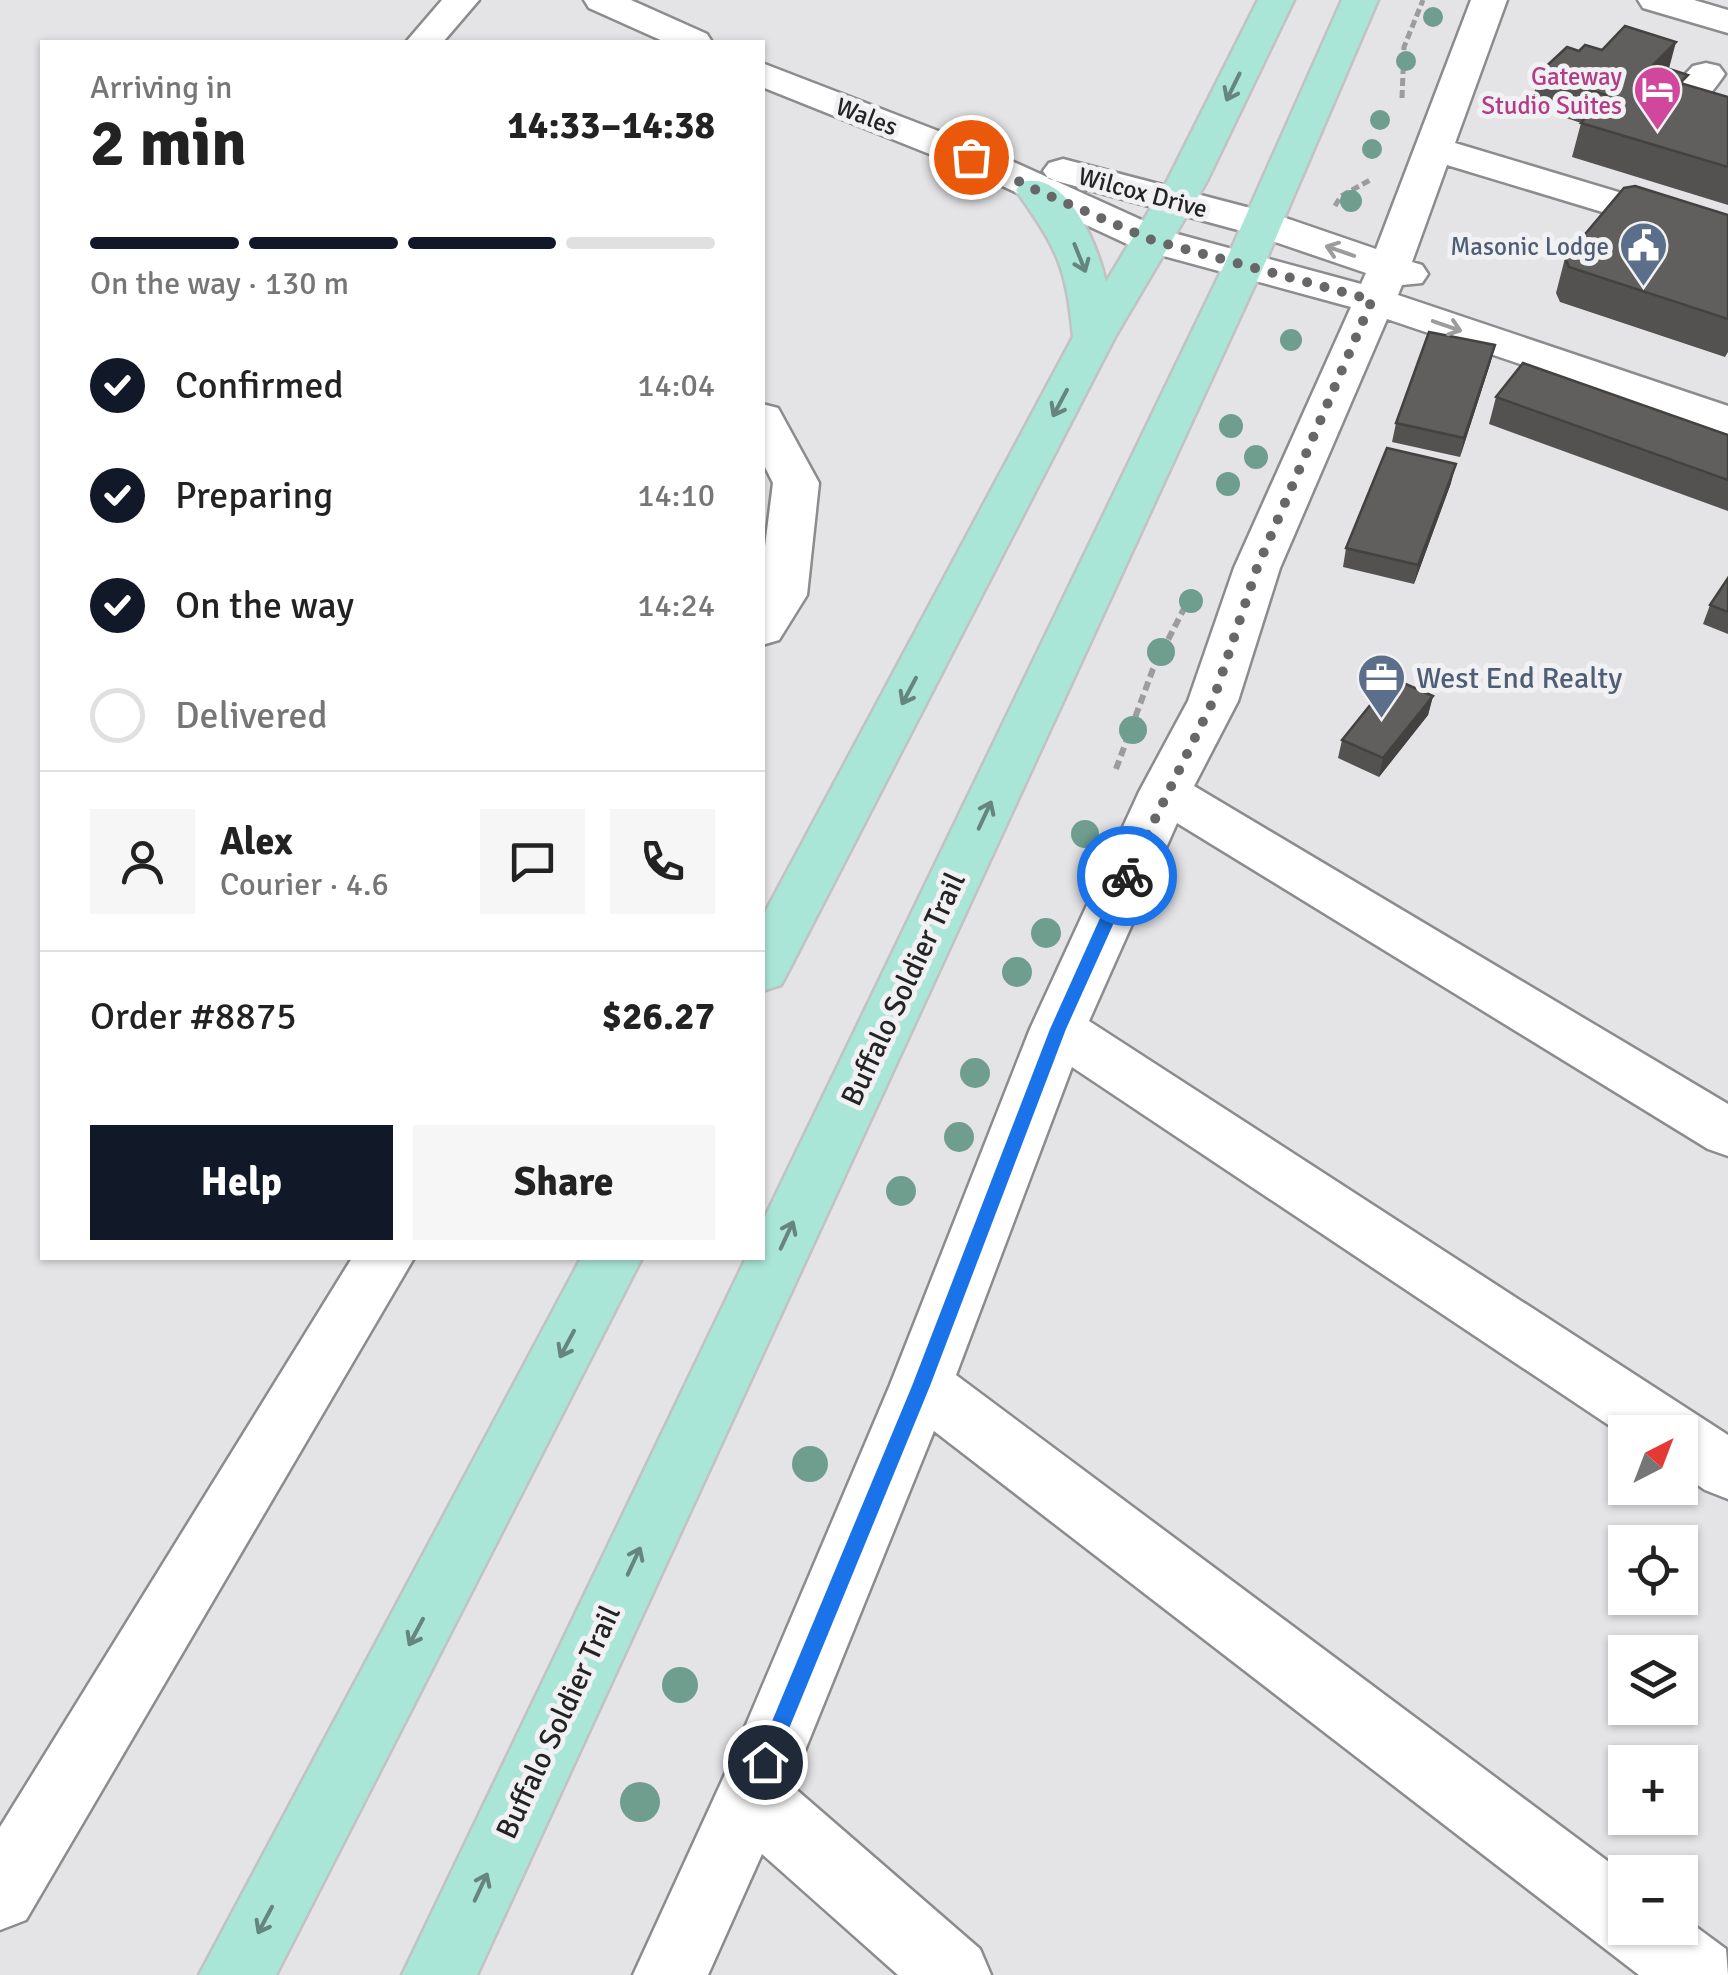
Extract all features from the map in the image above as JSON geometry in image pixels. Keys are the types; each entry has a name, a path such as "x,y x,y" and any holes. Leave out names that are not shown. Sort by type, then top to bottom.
{"main road":[{"path":"765,964 1094,337 1164,221 1276,0"},
{"name":"Buffalo Soldier Trail","path":"439,1975 1254,243 1360,0"},
{"path":"1036,190 1060,216 1088,278 1094,337"},
{"path":"236,1975 611,1260"}],"street":[{"path":"426,40 461,0"},
{"path":"602,0 690,40"},
{"path":"670,1975 751,1797 921,1386 1058,1029 1165,792 1213,701 1257,568 1380,284 1489,0"},
{"path":"1674,2 1728,22"},
{"path":"1658,87 1686,96 1706,74"},
{"name":"Wales","path":"765,75 971,157"},
{"path":"1434,150 1490,163 1728,238"},
{"name":"Wilcox Drive","path":"971,157 1070,172 1164,221"},
{"name":"Wilcox Drive","path":"971,157 1036,190 1254,243 1728,392"},
{"name":"Wilcox Drive","path":"1380,284 1728,420"},
{"path":"765,422 796,483 783,596 765,624"},
{"path":"1165,792 1728,1133"},
{"path":"1058,1029 1646,1415"},
{"path":"0,1894 383,1260"},
{"path":"921,1386 1608,1905"},
{"path":"1698,1450 1728,1470"},
{"path":"751,1797 954,1975"},
{"path":"1660,1945 1700,1975"}],"building":[{"path":"1625,26 1676,42 1654,64 1688,75 1680,83 1728,97 1728,167 1581,123 1606,95 1539,73 1567,47 1579,51 1585,45 1602,50"},
{"path":"1635,186 1728,215 1728,319 1569,267 1565,258 1624,188"},
{"path":"1429,332 1495,345 1464,438 1396,423"},
{"path":"1523,363 1728,435 1728,480 1496,397"},
{"path":"1387,448 1456,464 1418,565 1346,548"},
{"path":"1728,578 1728,612 1710,605"},
{"path":"1392,678 1433,696 1383,758 1342,740"}],"way so far":[{"path":"971,157 1152,240 1245,262 1372,300 1257,568 1213,701 1127,876"}],"place":[{"name":"Gateway Studio Suites","path":"1657,132"},
{"name":"Masonic Lodge","path":"1644,288"},
{"name":"West End Realty","path":"1381,720"}],"route":[{"path":"765,1762 921,1386 1058,1029 1127,876"}]}
